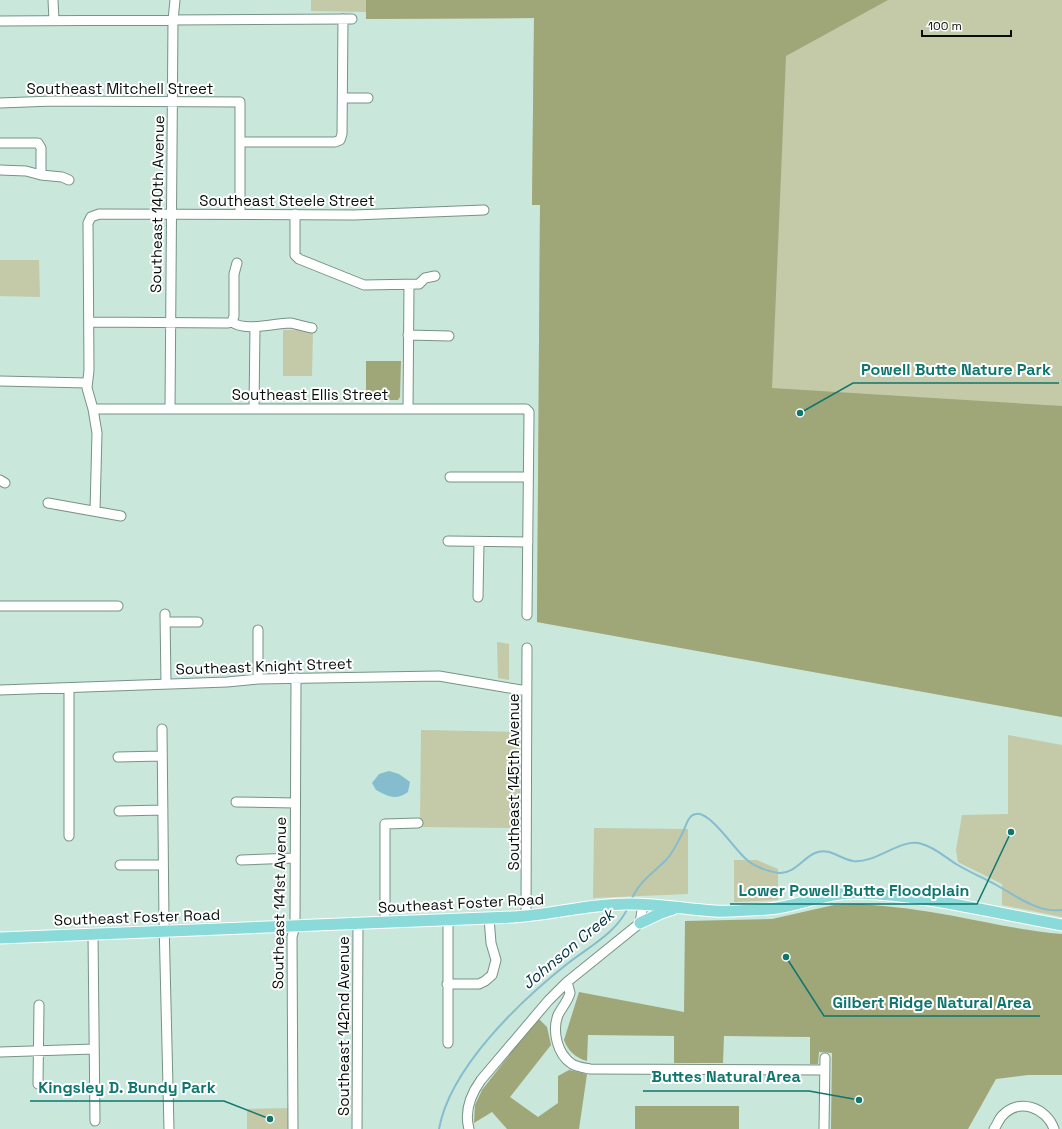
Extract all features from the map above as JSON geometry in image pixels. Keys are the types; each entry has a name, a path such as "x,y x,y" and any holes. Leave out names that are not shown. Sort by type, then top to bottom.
{"main road":[{"name":"Southeast Foster Road","path":"0,938 526,916 610,904 641,904 715,911 771,908 828,895 856,893 924,899 1062,925"},
{"path":"640,923 661,913 680,907"}],"street":[{"path":"53,0 54,20"},
{"name":"Southeast 140th Avenue","path":"170,409 170,214 173,102 173,20 175,0"},
{"path":"0,21 347,19 342,98 342,134 340,140 335,142 240,142 240,214"},
{"path":"342,98 368,98"},
{"name":"Southeast Mitchell Street","path":"0,103 240,102 240,142"},
{"path":"0,143 38,143 41,148 41,175"},
{"path":"0,170 26,170 41,175 62,177 70,180"},
{"name":"Southeast Steele Street","path":"89,322 88,223 91,217 99,214 354,215 484,210"},
{"path":"295,214 295,255 300,259 358,284 419,284 425,278 435,276"},
{"path":"232,322 234,316 234,274 237,263"},
{"path":"408,408 409,285"},
{"path":"95,511 97,433 93,409 87,391 89,370 89,322 232,322 239,325 255,327 290,323 312,328"},
{"path":"254,409 255,327"},
{"path":"408,335 449,336"},
{"path":"0,381 87,382"},
{"name":"Southeast Ellis Street","path":"93,409 408,408 528,410 530,415 528,477"},
{"path":"450,477 528,477 527,615"},
{"path":"48,503 121,516"},
{"path":"448,541 528,542"},
{"path":"478,597 479,542"},
{"path":"0,606 118,606"},
{"path":"166,684 165,618 198,622"},
{"path":"258,630 258,679"},
{"name":"Southeast 145th Avenue","path":"526,916 527,648"},
{"name":"Southeast Knight Street","path":"0,690 226,682 258,679 439,676 527,691"},
{"name":"Southeast 141st Avenue","path":"293,1129 292,937 295,926 294,858 296,678"},
{"path":"69,688 69,836"},
{"path":"162,729 162,810 169,1129"},
{"path":"118,757 162,756"},
{"path":"236,802 295,803"},
{"path":"119,811 162,810"},
{"path":"385,922 385,824 418,823"},
{"path":"241,860 294,858"},
{"path":"120,865 163,865"},
{"path":"469,1129 467,1119 468,1108 473,1092 481,1080 538,1012 567,982 640,923 641,904"},
{"path":"447,984 479,984 492,975 496,960 490,943 489,918"},
{"path":"448,920 448,1043"},
{"name":"Southeast 142nd Avenue","path":"357,1129 358,923"},
{"path":"93,934 95,1121"},
{"path":"567,982 570,989 569,997 559,1013 556,1026 557,1040 563,1053 572,1063 590,1069 824,1070"},
{"path":"38,1084 39,1005"},
{"path":"0,1052 94,1049"},
{"path":"824,1058 824,1129"},
{"path":"994,1129 1002,1115 1008,1110 1021,1106 1030,1107 1043,1112 1048,1117 1054,1129"}],"green space":[{"path":"311,0 1062,0 1062,717 537,622 540,205 532,205 534,18 366,19 366,12 311,11"},
{"path":"366,0 888,0 786,56 772,388 1062,406 1062,717 537,622 540,205 532,205 534,18 366,19"},
{"path":"0,260 39,260 40,297 0,296"},
{"path":"283,330 313,330 312,376 283,376"},
{"path":"366,361 401,361 400,397 398,400 366,400"},
{"path":"497,642 509,644 509,680 498,678"},
{"path":"421,730 520,732 520,828 420,827"},
{"path":"1008,735 1062,745 1062,917 1002,905 1002,884 958,862 956,850 962,815 1008,814"},
{"path":"594,828 688,829 688,894 593,898"},
{"path":"734,860 757,860 778,869 778,900 734,902"},
{"path":"860,904 919,910 1021,929 1062,934 1062,1075 1028,1075 996,1079 968,1129 831,1129 832,1053 819,1052 818,1064 810,1064 810,1037 724,1036 723,1063 674,1063 674,1036 588,1035 587,1061 573,1054 564,1040 579,992 684,1012 685,921 772,919 834,905"},
{"path":"538,1018 547,1027 551,1045 510,1097 538,1117 558,1103 558,1076 569,1070 587,1074 579,1129 507,1129 492,1112 474,1123 475,1105 482,1090"},
{"path":"635,1106 739,1106 739,1129 635,1129"},
{"path":"293,1108 293,1129 247,1129 247,1109"}],"water":[{"path":"389,771 399,774 410,782 408,792 404,795 392,797 376,790 372,783 379,774"}],"waterway":[{"name":"Johnson Creek","path":"631,901 641,883 671,854 689,819 691,816 696,814 708,818 749,862 771,871 784,873 794,868 811,855 825,851 848,860 862,861 871,859 906,844 922,844 931,847 961,867 1036,907 1062,910"},
{"name":"Johnson Creek","path":"439,1129 446,1106 457,1083 489,1038 508,1017 548,979 610,932 623,916 628,907"}],"place":[{"name":"Powell Butte Nature Park","path":"800,413"},
{"name":"Lower Powell Butte Floodplain","path":"1011,832"},
{"name":"Gilbert Ridge Natural Area","path":"786,957"},
{"name":"Buttes Natural Area","path":"859,1100"},
{"name":"Kingsley D. Bundy Park","path":"270,1119"}]}
